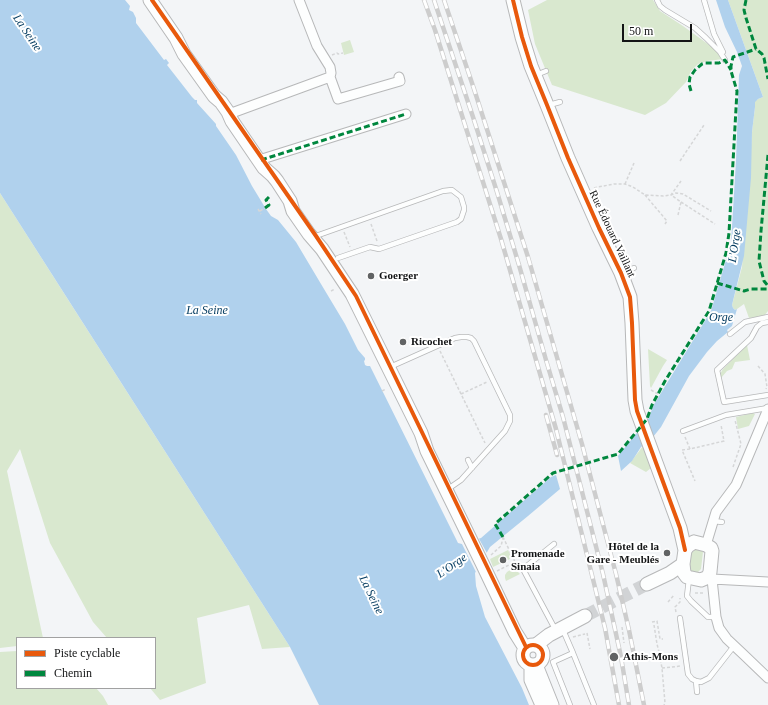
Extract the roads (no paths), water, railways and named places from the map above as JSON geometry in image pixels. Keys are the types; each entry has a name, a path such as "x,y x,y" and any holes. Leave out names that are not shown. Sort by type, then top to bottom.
{"main road":[{"path":"150,0 176,38 184,54 214,96 221,102 264,168 277,181 290,201 293,211 312,238 322,249 352,294 421,433 427,451 515,632 530,647 541,649 543,656 540,662 533,665 527,664 523,659 522,652 530,647 549,635 562,633 585,616"},
{"name":"Rue Édouard Vaillant","path":"513,0 524,46 540,73 547,105 568,158 599,228 628,270 632,311 635,400 640,421 682,533 695,546"},
{"path":"647,584 670,573 686,572 702,580 711,576 711,548 695,546 686,572"},
{"path":"533,665 531,680 542,705"},
{"path":"533,665 552,705"}],"street":[{"path":"299,0 317,46 330,67 330,77 338,99 400,81 399,77"},
{"path":"228,114 330,77"},
{"path":"259,160 406,114"},
{"path":"695,546 717,521 716,512 736,485 768,408"},
{"path":"762,580 711,576 716,617 719,628 724,636 734,646 766,674"}],"lane":[{"path":"657,0 660,6 665,10 695,28 720,52 726,60 714,34 704,0"},
{"path":"547,105 560,102"},
{"path":"312,238 443,191 452,190 461,197 464,210 457,222 380,249 370,246 338,258"},
{"path":"730,334 745,322 768,317"},
{"path":"768,322 762,323 757,327 751,338 716,370 724,402 768,395"},
{"path":"389,368 455,338 471,338 474,341 510,415 508,426 505,431 461,480 447,490"},
{"path":"684,431 718,418 768,408"},
{"path":"468,460 472,468"},
{"path":"554,544 523,569 573,653 594,705"},
{"path":"686,572 689,580 687,596 708,617 716,617"},
{"path":"680,618 688,674 692,679 700,682 709,678 734,646"},
{"path":"570,705 553,662 573,653"},
{"path":"696,681 696,692"}],"water":[{"name":"La Seine","path":"0,0 125,0 130,6 129,10 133,12 136,18 136,23 164,60 166,59 169,63 167,65 192,97 197,100 197,103 216,124 236,155 266,209 271,216 278,220 296,242 345,324 358,350 365,358 365,365 370,366 458,543 462,544 481,538 551,477 556,475 560,489 490,547 475,573 476,586 485,617 522,688 529,705 319,705 290,647 0,193"},
{"name":"Orge","path":"716,0 728,0 763,97 755,102 752,132 751,178 744,256 732,305 735,310 737,309 732,326 727,330 728,332 707,352 689,376 661,427 653,437 641,447 632,461 621,471 618,456 649,418 653,406 711,311 731,243 739,75 742,66 725,27"}],"tunnel":[{"path":"585,616 647,584"}],"railway":[{"path":"424,0 435,30 501,239 556,429 605,628 619,705"},
{"path":"434,0 497,192 563,417 603,574 621,657 629,705"},
{"path":"444,0 528,257 582,444 616,574 644,705"},
{"path":"546,415 557,455"}],"place":[{"name":"Goerger","path":"371,276"},
{"name":"Ricochet","path":"403,342"},
{"name":"Hôtel de la Gare - Meublés","path":"667,553"},
{"name":"Promenade Sinaia","path":"503,560"},
{"name":"Athis-Mons","path":"614,657"}],"water label":[{"name":"L'Orge","path":"735,246"},
{"name":"L'Orge","path":"452,566"}]}
